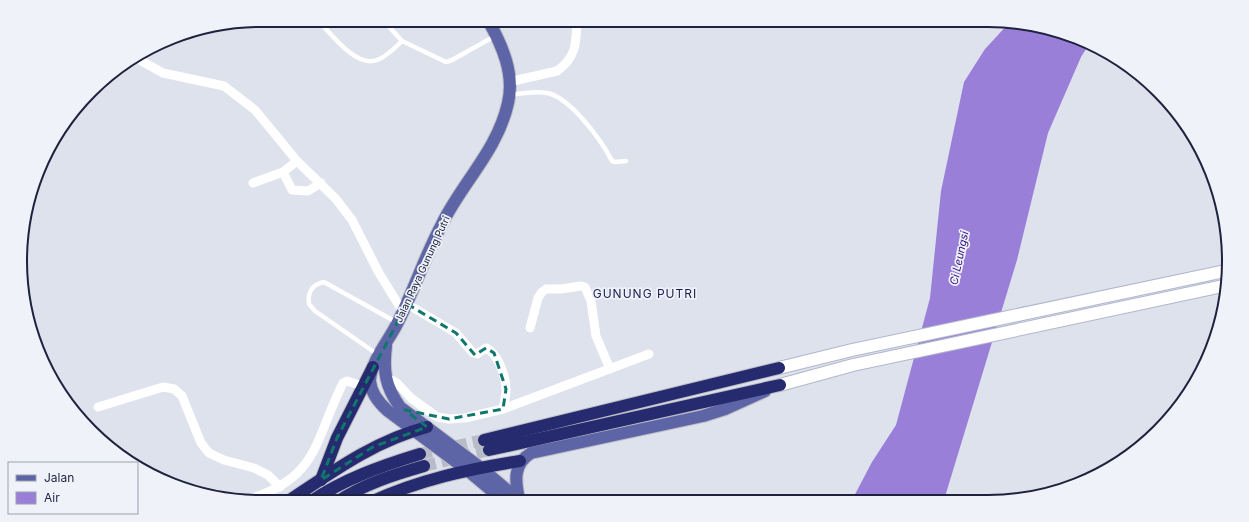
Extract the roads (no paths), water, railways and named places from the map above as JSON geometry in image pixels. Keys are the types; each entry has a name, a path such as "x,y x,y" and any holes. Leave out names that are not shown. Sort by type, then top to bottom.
{"highway":[{"path":"321,480 337,438 373,367"},
{"path":"779,368 486,445 780,385"},
{"path":"298,495 373,447 414,430 426,427"},
{"path":"322,495 352,478 380,466 420,454"},
{"path":"389,495 467,470 520,461"},
{"path":"347,495 353,491 385,478 424,466"}],"main road":[{"name":"Jalan Raya Gunung Putri","path":"387,345 403,313 443,221 493,142 502,124 509,103 508,68 492,27"},
{"path":"387,345 379,355 373,367 370,380 377,400 388,411 467,470 497,495"},
{"path":"387,345 384,368 392,396 400,407 481,468 514,495"},
{"path":"518,495 515,484 517,468 520,461 531,453 703,416 724,409 780,385"}],"street":[{"path":"509,82 557,71 564,66 575,48 576,27"},
{"path":"140,60 163,72 224,86 255,110 297,161 336,199 352,220 379,273 403,313 456,333 473,353 477,354 486,348 494,353 504,375 506,389 503,409"},
{"path":"253,183 283,172 297,161"},
{"path":"283,172 292,190 308,191 321,183"},
{"path":"779,368 852,350 1221,272"},
{"path":"530,328 538,298 546,289 584,287 591,301 596,336 610,369"},
{"path":"780,385 854,365 1220,287"},
{"path":"386,377 398,382 411,398 437,416 449,419 465,418 503,409 649,354"},
{"path":"260,495 280,488 302,470 312,455 343,383 347,381 363,386"},
{"path":"98,408 163,387 174,389 182,396 201,443 210,453 224,460 254,468 268,476 280,488"}],"lane":[{"path":"325,27 347,50 365,62 378,60 402,42"},
{"path":"390,27 402,42 446,62 496,35"},
{"path":"509,96 526,92 548,93 560,98 575,112 612,161 626,161"},
{"path":"379,355 315,311 309,304 310,291 315,285 324,282 403,313"}],"water":[{"name":"Ci Leungsi","path":"1004,28 1034,31 1063,39 1086,49 1081,57 1048,133 1017,260 946,495 855,495 872,462 896,425 930,298 941,191 964,82 985,49"}],"tunnel":[{"path":"420,454 484,440"},
{"path":"424,466 489,450"}],"district":[{"name":"GUNUNG PUTRI","path":"645,293"}]}
